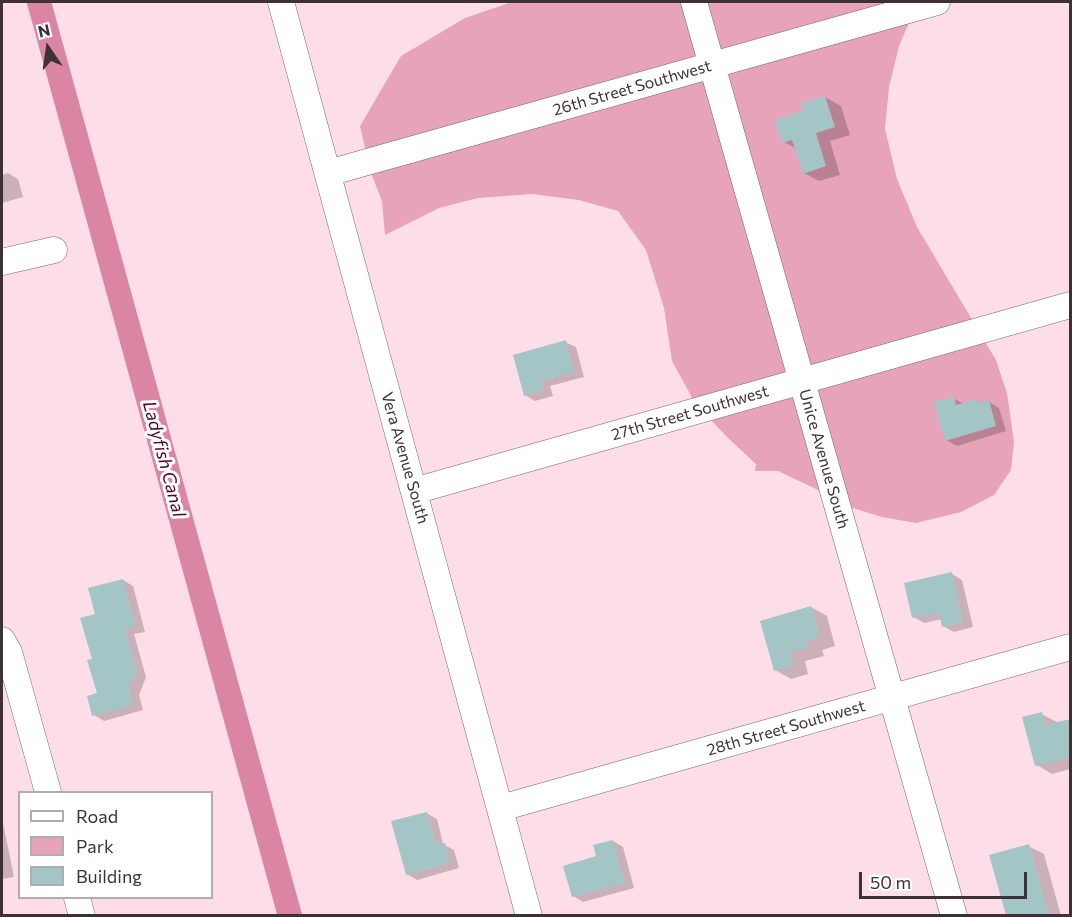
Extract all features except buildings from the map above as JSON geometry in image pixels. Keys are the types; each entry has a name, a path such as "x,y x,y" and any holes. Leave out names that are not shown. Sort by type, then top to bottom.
{"street":[{"name":"Vera Avenue South","path":"281,2 529,915"},
{"name":"Unice Avenue South","path":"694,2 954,915"},
{"name":"26th Street Southwest","path":"327,173 937,2"},
{"path":"2,262 54,250"},
{"name":"27th Street Southwest","path":"414,491 1071,305"},
{"path":"2,640 9,651 48,791"},
{"name":"28th Street Southwest","path":"501,808 1071,647"},
{"path":"78,899 82,915"}],"green space":[{"path":"512,2 915,2 899,46 889,87 885,129 897,179 917,227 996,360 1007,393 1014,442 1011,470 994,495 961,512 916,523 882,517 843,505 778,471 755,471 756,464 695,403 672,361 664,308 646,250 618,211 579,200 532,194 478,198 439,208 385,235 382,201 371,173 360,126 401,56 465,18"}],"waterway":[{"name":"Ladyfish Canal","path":"39,2 290,916"}]}
